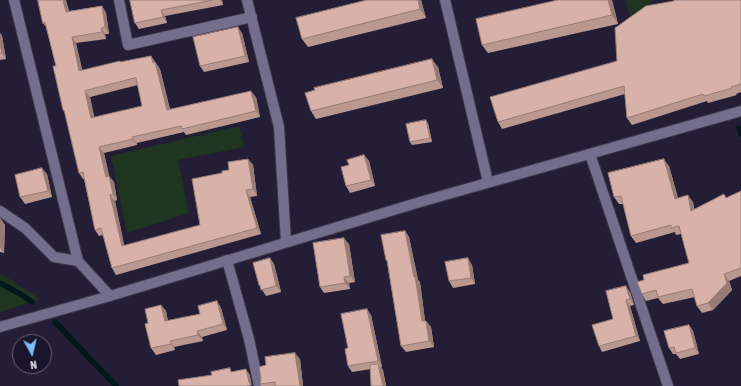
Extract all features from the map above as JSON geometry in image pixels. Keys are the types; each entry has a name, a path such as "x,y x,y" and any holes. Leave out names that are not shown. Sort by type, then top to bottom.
{"street":[{"path":"14,0 78,261 110,296"},
{"path":"119,0 128,45 252,17"},
{"path":"247,0 279,126 286,242"},
{"path":"445,0 488,182"},
{"path":"0,327 110,296 488,182 741,111"},
{"path":"590,154 668,386"},
{"path":"0,211 25,228 54,257 78,261"},
{"path":"227,260 249,339 259,386"}],"green space":[{"path":"626,0 653,0 631,24"},
{"path":"239,126 244,147 178,160 189,213 127,233 111,156"},
{"path":"0,274 11,280 40,299 0,312"}],"building":[{"path":"38,0 63,0 66,12 102,6 105,27 101,28 102,32 72,37 79,71 120,61 151,56 153,63 155,62 167,110 251,91 256,111 182,129 181,126 132,137 133,139 99,147 106,177 109,176 113,194 110,195 122,246 200,225 192,179 222,173 222,171 229,170 228,162 248,159 253,189 246,190 257,228 112,268 101,228 95,230 83,172 79,173 53,66 56,66 45,22 43,23","holes":["136,78 142,106 91,118 85,91"]},
{"path":"130,0 213,0 161,10 163,17 135,23"},
{"path":"367,0 418,0 420,9 302,39 296,18"},
{"path":"558,0 608,0 612,15 482,45 476,19"},
{"path":"674,0 741,0 741,84 704,96 703,94 627,118 624,86 498,122 490,97 617,61 615,28 646,6"},
{"path":"238,27 245,56 200,66 193,37"},
{"path":"432,59 437,80 311,111 305,93 315,90 314,88"},
{"path":"426,120 430,138 410,142 406,124"},
{"path":"364,155 371,180 346,186 341,167 349,165 347,160"},
{"path":"664,159 675,199 688,195 691,211 724,194 726,198 741,191 741,268 724,274 727,283 708,303 697,306 692,289 658,297 656,290 642,294 637,282 644,280 643,275 689,263 679,226 671,228 671,225 631,236 621,196 614,197 608,173"},
{"path":"42,168 48,191 20,197 15,175"},
{"path":"405,231 414,277 415,276 422,321 426,321 429,341 401,346 387,260 381,235"},
{"path":"344,238 350,276 344,277 345,283 320,287 313,243"},
{"path":"270,258 276,286 261,290 253,263"},
{"path":"468,258 471,278 449,281 445,262"},
{"path":"626,286 630,299 626,300 636,336 599,346 592,325 613,319 606,291"},
{"path":"217,301 223,324 197,331 198,335 170,341 171,344 151,348 145,324 148,323 145,309 161,305 165,321 200,314 198,306"},
{"path":"367,309 378,361 348,366 345,349 348,348 341,314"},
{"path":"689,325 695,348 676,353 674,347 669,348 664,331"},
{"path":"295,353 300,386 275,386 275,382 260,384 261,379 259,367 266,365 265,357"},
{"path":"378,364 383,386 371,386 370,365"},
{"path":"230,368 231,372 246,369 251,385 179,386 178,380 212,375 211,372"}],"waterway":[{"path":"739,128 741,134"},
{"path":"0,283 32,302"},
{"path":"55,322 116,386"}]}
